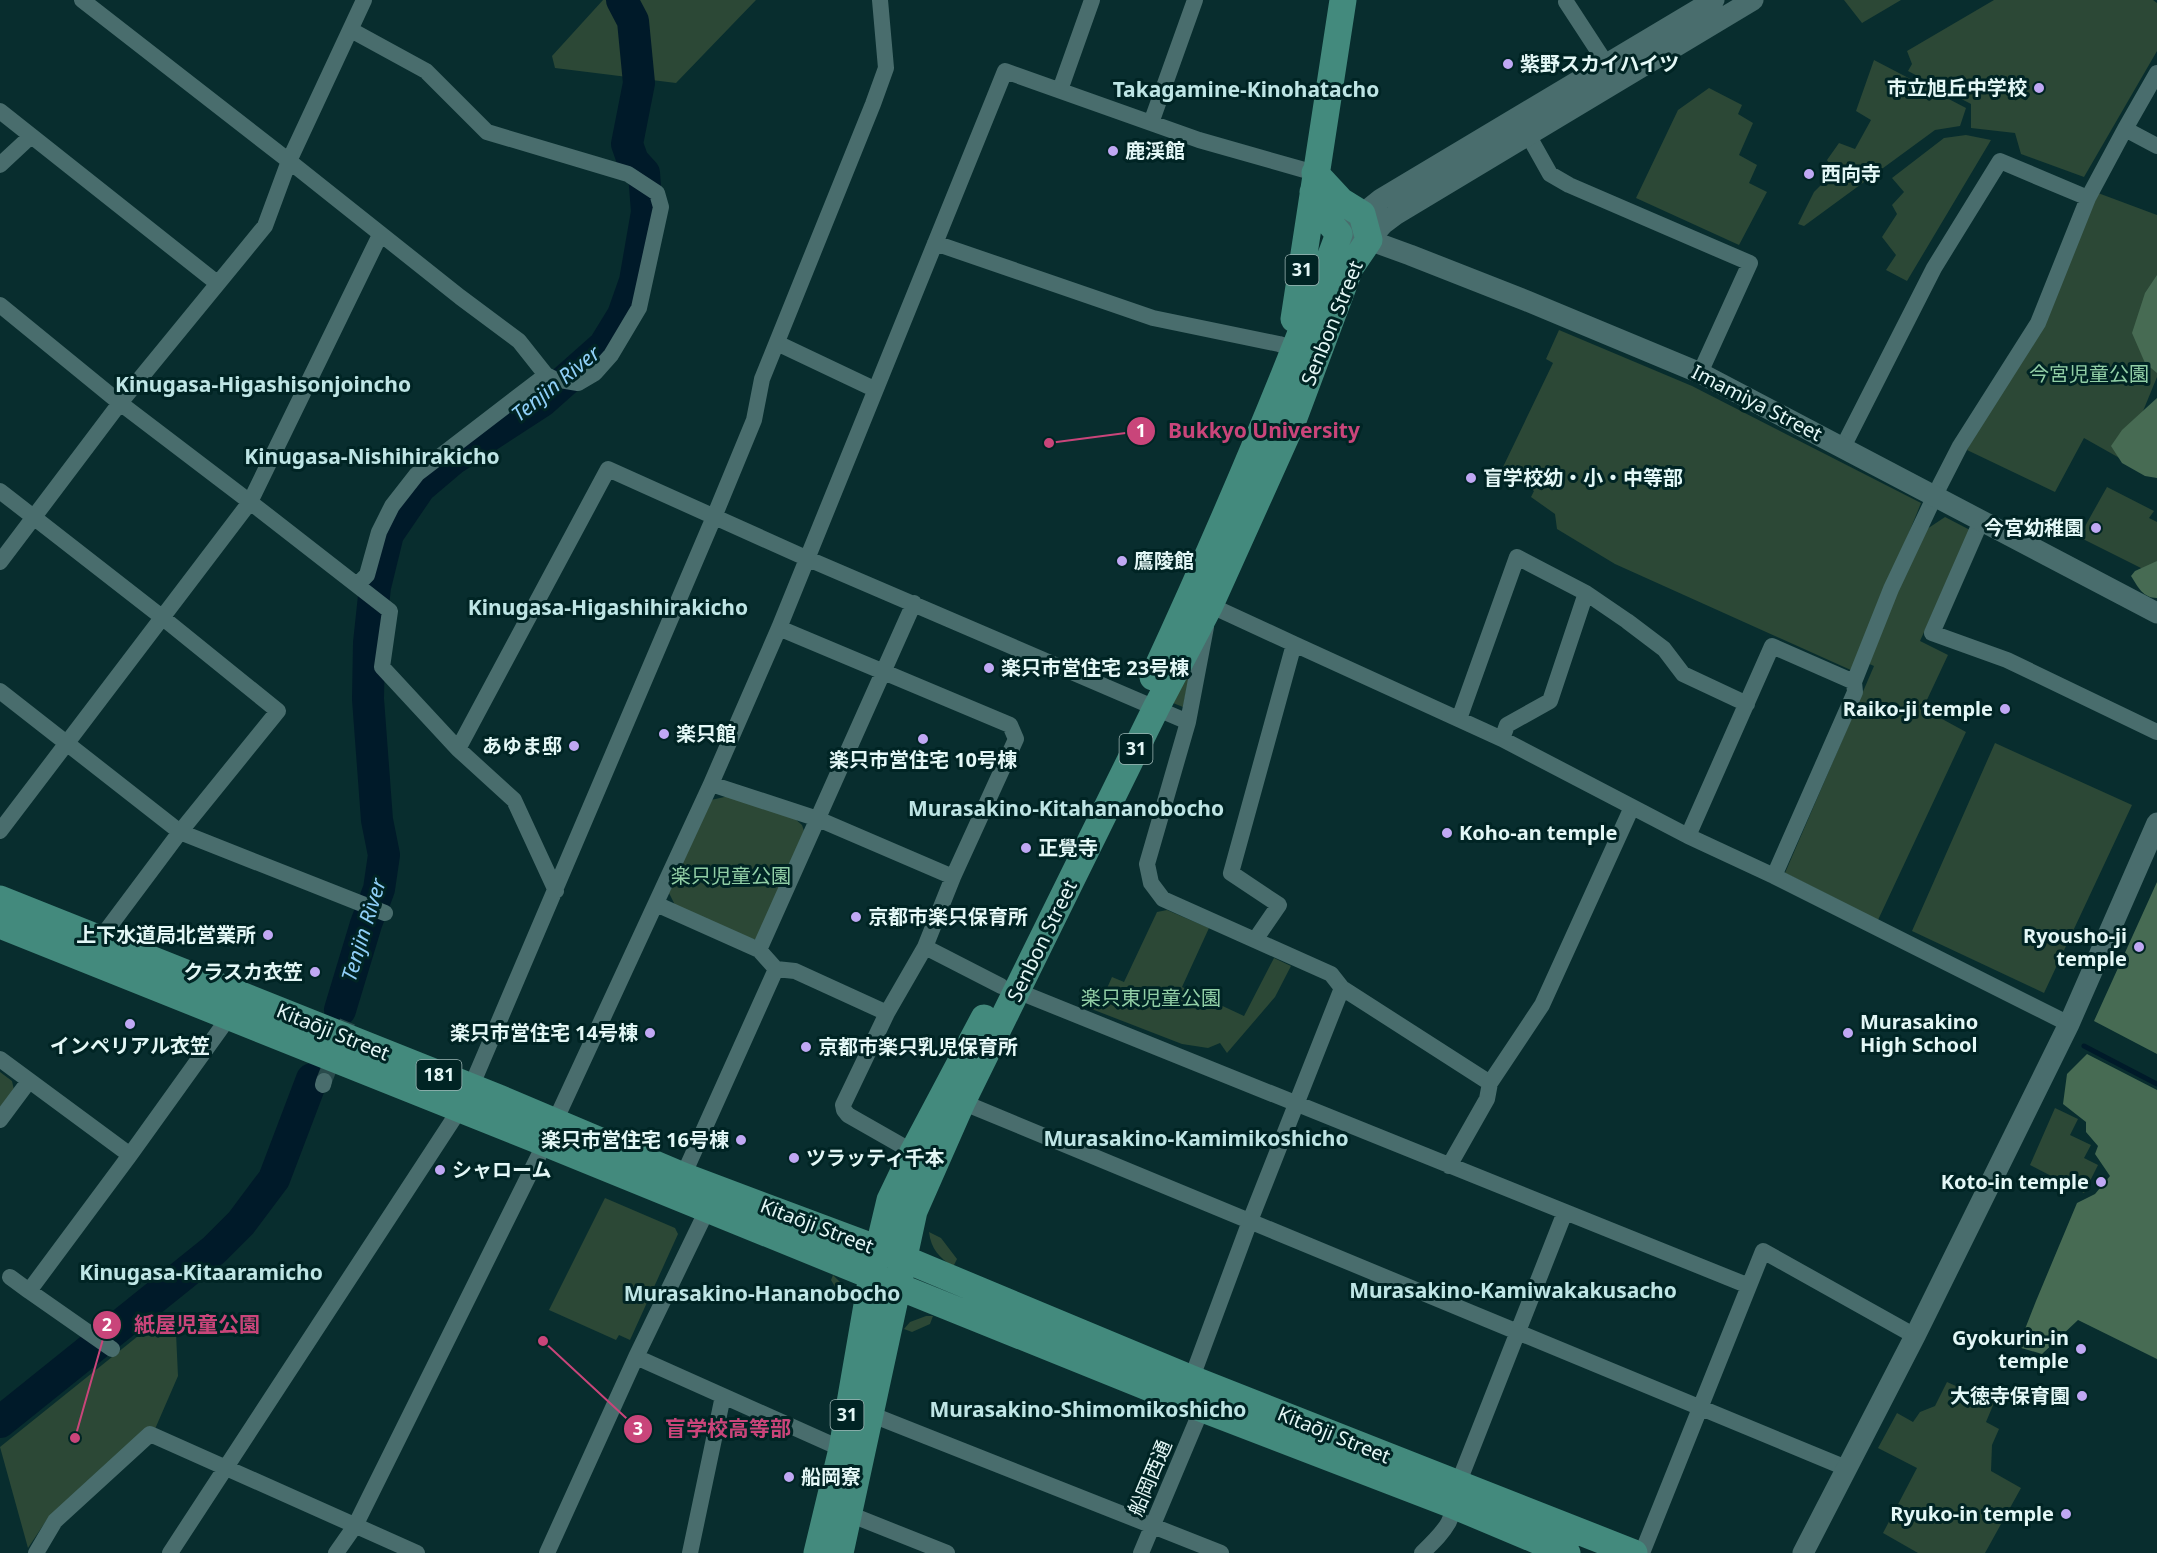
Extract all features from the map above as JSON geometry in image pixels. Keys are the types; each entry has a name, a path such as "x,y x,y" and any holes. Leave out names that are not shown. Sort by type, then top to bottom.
{"main road":[{"name":"31","path":"1306,352 1294,317 1343,0"},
{"path":"1314,183 1341,201 1366,227"},
{"name":"Senbon Street","path":"1306,352 1339,234 1323,215 1314,183"},
{"name":"Senbon Street","path":"890,1254 914,1211 1009,989 1201,601 1306,352 1350,268 1366,227"},
{"name":"Kitaōji Street","path":"0,899 100,939 234,1005"},
{"name":"Kitaōji Street","path":"0,925 234,1005 550,1132 683,1176 890,1254 1197,1394"},
{"name":"Senbon Street","path":"817,1553 885,1281 890,1254 890,1200 913,1152 1009,989"},
{"name":"Kitaōji Street","path":"550,1132 708,1209 885,1281 1197,1394 1457,1495 1634,1553"},
{"name":"Senbon Street","path":"840,1553 870,1414 885,1281"},
{"name":"Kitaōji Street","path":"1457,1495 1568,1553"}],"street":[{"path":"82,0 380,235 519,341 550,377 578,383 595,373 611,355 639,308 661,207 657,193 628,174 487,132 426,71 351,30"},
{"path":"0,562 120,403 265,226 289,161 364,0"},
{"path":"170,1553 465,1098 556,891 754,420 762,379 886,68 880,0"},
{"path":"1060,90 1092,0"},
{"path":"1151,123 1195,0"},
{"path":"1612,73 1714,0"},
{"path":"1339,234 1366,227 1382,199 1523,126 1612,73 1754,0"},
{"path":"1564,1 1612,73"},
{"path":"336,1553 355,1526 550,1132 711,784 779,628 874,389 1005,72 1314,183"},
{"path":"1774,876 1855,692 1854,682 1892,589 1935,496 1960,446 2038,323 2088,198 2157,73"},
{"path":"0,111 217,283"},
{"path":"1523,126 1550,174 1569,185 1750,263 1700,373"},
{"path":"2125,129 2157,146"},
{"path":"0,165 30,137"},
{"path":"1843,447 1934,268 2000,161 2088,198"},
{"name":"Imamiya Street","path":"1366,227 1527,301 1700,373 2157,614"},
{"path":"0,831 250,502 380,235"},
{"path":"935,243 1153,318 1306,352"},
{"path":"0,305 120,403 390,611 382,667 458,749 514,801 556,891"},
{"path":"777,343 874,389"},
{"path":"363,589 380,532 392,506 417,474 550,377"},
{"path":"458,749 608,469 806,558 1188,722"},
{"path":"0,492 163,618 278,711 180,832 100,939"},
{"path":"1981,520 1932,633 2007,660 2157,732"},
{"path":"1459,719 1517,557 1586,593 1664,649 1683,674 1747,704"},
{"path":"1502,739 1507,725 1550,701 1586,593"},
{"path":"1490,1083 1342,988 1331,974 1163,899 1151,883 1146,864 1188,722 1201,601 1502,739 1688,836 1774,876 2069,1024"},
{"path":"759,950 914,603"},
{"path":"779,628 1010,725 1016,739 953,877 925,947 887,1013 843,1105 848,1115 913,1152"},
{"path":"1254,940 1279,905 1231,873 1294,644"},
{"path":"1688,836 1772,646 1854,682"},
{"path":"0,691 180,832 375,908"},
{"path":"711,784 818,819 953,877"},
{"path":"1449,1166 1487,1099 1490,1083 1542,1005 1632,807"},
{"path":"1803,1553 1915,1336 2069,1024 2157,823"},
{"path":"656,904 759,950 776,969 795,971 887,1013"},
{"path":"925,947 1009,989 1749,1286"},
{"path":"683,1176 776,969"},
{"name":"船岡西通","path":"1141,1553 1153,1526 1197,1394 1250,1221 1342,988"},
{"path":"29,1291 130,1155 234,1005"},
{"path":"0,1059 130,1155"},
{"path":"0,1120 30,1081"},
{"path":"962,1102 1846,1468"},
{"path":"547,1553 636,1357 708,1209"},
{"path":"1422,1553 1444,1532 1565,1212"},
{"path":"1642,1553 1763,1251 1915,1336"},
{"path":"10,1277 110,1348"},
{"path":"636,1357 842,1449"},
{"path":"690,1553 723,1396"},
{"path":"870,1414 1221,1553"},
{"path":"36,1553 55,1521 150,1434 417,1553"},
{"path":"849,1514 947,1553"}],"green space":[{"path":"603,0 756,0 676,83 555,68 552,56"},
{"path":"1844,0 1901,0 1862,23"},
{"name":"市立旭丘中学校","path":"1994,0 2153,0 2157,3 2157,51 2084,177 2021,154 2015,133 1971,128 1971,104 1908,71 1912,64 1907,51"},
{"path":"1874,60 1966,108 1960,126 1935,130 1804,226 1798,224 1814,192 1834,172 1827,160 1839,143 1855,149 1871,120 1856,111"},
{"path":"1709,88 1742,105 1738,114 1753,123 1739,155 1757,165 1749,183 1767,192 1739,245 1636,198 1678,110"},
{"path":"1966,135 1991,140 1907,281 1886,270 1896,255 1882,237 1897,214 1892,205 1904,192 1892,178 1944,138"},
{"name":"今宮児童公園","path":"2098,193 2157,215 2157,377 2123,460 2084,438 2055,492 1967,450"},
{"path":"2157,275 2157,373 2145,363 2132,333 2145,293"},
{"path":"1559,330 1692,386 1921,503 1853,671 1615,564 1557,529 1555,514 1531,497 1534,491 1503,467 1553,363 1546,359"},
{"path":"2157,398 2157,478 2145,476 2122,463 2111,446 2122,430"},
{"path":"2107,487 2154,511 2149,518 2157,522 2157,561 2151,573 2079,537"},
{"path":"1945,517 1970,530 1920,641 1948,655 1925,704 1933,714 1966,732 1878,920 1785,873 1874,666 1865,662 1927,529"},
{"path":"2157,561 2157,598 2152,598 2144,594 2131,576 2135,571"},
{"path":"1193,658 1183,707 1173,703"},
{"path":"1995,743 2132,805 2044,993 1912,931"},
{"name":"楽只児童公園","path":"729,796 794,818 802,825 804,831 757,939 747,940 677,909 669,893 711,800"},
{"name":"Ryousho-ji temple","path":"2157,882 2157,1054 2094,1021"},
{"name":"楽只東児童公園","path":"1167,910 1209,928 1182,987 1244,1016 1274,958 1291,966 1275,997 1227,1053 1220,1043 1208,1048 1182,1044 1089,1008 1096,993 1104,995 1112,977 1124,982 1157,912"},
{"name":"Koto-in temple","path":"2087,1054 2157,1090 2157,1359 2078,1320 2042,1354 2018,1347 2077,1203 2095,1194 2110,1176 2095,1154 2098,1146 2086,1132 2086,1122 2063,1104 2067,1074"},
{"path":"0,1072 12,1081 14,1090 0,1110"},
{"path":"2055,1108 2078,1119 2070,1135 2091,1145 2084,1158 2098,1165 2084,1193 2030,1165"},
{"path":"605,1198 675,1228 678,1234 630,1340 619,1335 616,1340 549,1310"},
{"path":"929,1232 941,1238 957,1259 953,1267 936,1252"},
{"path":"833,1275 845,1287 849,1302 844,1302 831,1280"},
{"path":"163,1316 176,1333 178,1376 155,1429 46,1521 28,1548 0,1447"},
{"path":"933,1316 930,1324 912,1332 904,1329 910,1322"},
{"path":"1947,1382 1994,1403 1986,1422 1999,1429 1992,1445 1991,1471 2021,1488 1985,1553 1918,1553 1883,1533 1917,1468 1878,1448 1897,1413 1913,1422 1920,1412 1935,1406"}],"waterway":[{"name":"Tenjin River","path":"340,1010 379,889 384,855 377,820 368,699 369,643 375,587 388,534 420,487 453,459 542,401 604,346 623,315 635,281 647,212 644,173 633,161 627,144 639,83 633,21 622,0"},
{"path":"2084,1046 2157,1084"},
{"name":"Tenjin River","path":"0,1422 214,1250 241,1223 274,1179 312,1079"}],"tunnel":[{"path":"324,1081 350,1015"}],"place":[{"name":"紫野スカイハイツ","path":"1508,64"},
{"name":"市立旭丘中学校","path":"2039,88"},
{"name":"鹿渓館","path":"1113,151"},
{"name":"西向寺","path":"1809,174"},
{"name":"Bukkyo University","path":"1049,443"},
{"name":"盲学校幼・小・中等部","path":"1471,478"},
{"name":"今宮幼稚園","path":"2096,528"},
{"name":"鷹陵館","path":"1122,561"},
{"name":"楽只市営住宅 23号棟","path":"989,668"},
{"name":"Raiko-ji temple","path":"2005,709"},
{"name":"楽只館","path":"664,734"},
{"name":"楽只市営住宅 10号棟","path":"923,739"},
{"name":"あゆま邸","path":"574,746"},
{"name":"Koho-an temple","path":"1447,833"},
{"name":"正覺寺","path":"1026,848"},
{"name":"京都市楽只保育所","path":"856,917"},
{"name":"上下水道局北営業所","path":"268,935"},
{"name":"Ryousho-ji temple","path":"2139,947"},
{"name":"クラスカ衣笠","path":"315,972"},
{"name":"インペリアル衣笠","path":"130,1024"},
{"name":"楽只市営住宅 14号棟","path":"650,1033"},
{"name":"Murasakino High School","path":"1848,1033"},
{"name":"京都市楽只乳児保育所","path":"806,1047"},
{"name":"楽只市営住宅 16号棟","path":"741,1140"},
{"name":"ツラッティ千本","path":"794,1158"},
{"name":"シャローム","path":"440,1170"},
{"name":"Koto-in temple","path":"2101,1182"},
{"name":"盲学校高等部","path":"543,1341"},
{"name":"Gyokurin-in temple","path":"2081,1349"},
{"name":"大徳寺保育園","path":"2082,1396"},
{"name":"紙屋児童公園","path":"75,1438"},
{"name":"船岡寮","path":"789,1477"},
{"name":"Ryuko-in temple","path":"2066,1514"}],"district":[{"name":"Takagamine-Kinohatacho","path":"1246,90"},
{"name":"Kinugasa-Higashisonjoincho","path":"263,385"},
{"name":"Kinugasa-Nishihirakicho","path":"372,457"},
{"name":"Kinugasa-Higashihirakicho","path":"608,608"},
{"name":"Murasakino-Kitahananobocho","path":"1066,809"},
{"name":"Murasakino-Kamimikoshicho","path":"1196,1139"},
{"name":"Kinugasa-Kitaaramicho","path":"201,1273"},
{"name":"Murasakino-Kamiwakakusacho","path":"1513,1291"},
{"name":"Murasakino-Hananobocho","path":"762,1294"},
{"name":"Murasakino-Shimomikoshicho","path":"1088,1410"}]}
